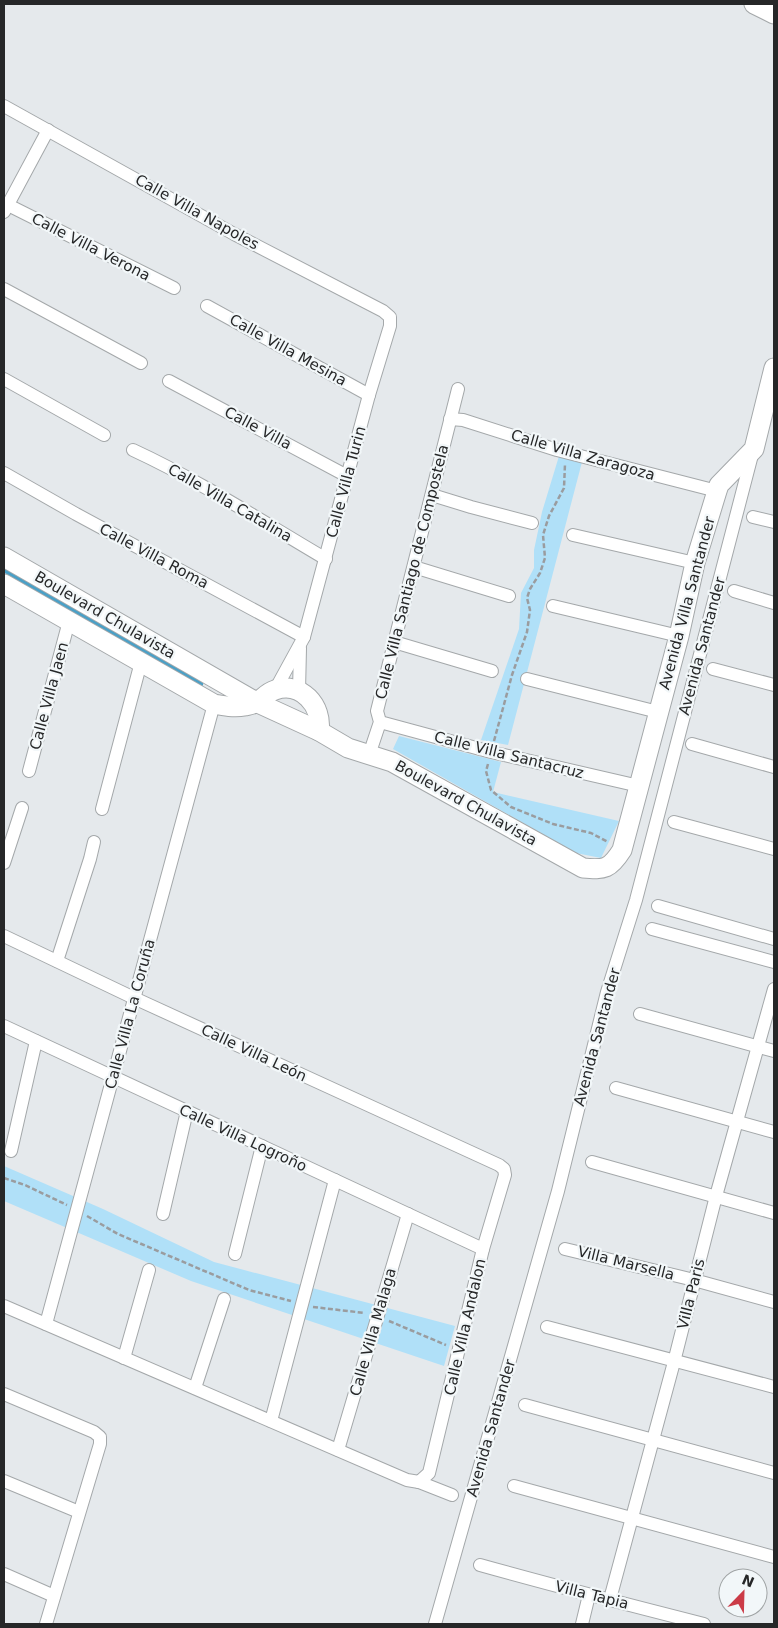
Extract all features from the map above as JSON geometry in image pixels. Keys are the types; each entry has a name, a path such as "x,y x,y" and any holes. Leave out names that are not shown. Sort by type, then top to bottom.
{"street":[{"path":"754,4 774,14"},
{"name":"Calle Villa Napoles","path":"4,106 234,234 384,311 390,317"},
{"path":"6,209 48,130"},
{"name":"Calle Villa Verona","path":"6,209 174,288"},
{"path":"4,289 141,363"},
{"name":"Calle Villa Mesina","path":"207,306 369,395"},
{"name":"Calle Villa Turin","path":"275,690 302,641 326,559 369,395 390,326 390,317"},
{"path":"754,449 774,368"},
{"path":"4,379 104,435"},
{"name":"Calle Villa","path":"170,381 347,476"},
{"name":"Calle Villa Santiago de Compostela","path":"369,756 380,722 377,711 458,389"},
{"name":"Calle Villa Zaragoza","path":"450,420 463,420 556,450 717,491"},
{"name":"Avenida Villa Santander","path":"622,850 679,636 695,563 717,491 719,485 754,449"},
{"name":"Avenida Santander","path":"435,1624 558,1191 607,992 636,900 754,449"},
{"name":"Calle Villa Catalina","path":"133,450 205,487 326,559"},
{"name":"Calle Villa Roma","path":"4,473 302,641"},
{"path":"432,495 532,523"},
{"path":"753,517 774,522"},
{"path":"573,535 695,563"},
{"name":"Boulevard Chulavista","path":"4,556 258,703 320,731 348,748 392,762 583,868 602,870 614,863 622,850"},
{"path":"414,567 509,596"},
{"name":"Boulevard Chulavista","path":"4,584 214,704 242,707 258,703 264,696 275,690"},
{"path":"734,591 774,603"},
{"path":"553,606 679,636"},
{"name":"Calle Villa Jaen","path":"29,771 69,621"},
{"name":"Calle Villa Turin","path":"299,690 302,641"},
{"path":"394,642 492,671"},
{"path":"102,809 141,662"},
{"path":"713,670 774,685"},
{"path":"528,679 658,712"},
{"path":"275,690 287,688 299,690 311,699 318,710 321,722 320,731"},
{"name":"Calle Villa La Coruña","path":"46,1324 214,704"},
{"name":"Calle Villa Santacruz","path":"380,722 491,752 639,786"},
{"path":"692,744 774,767"},
{"path":"4,863 22,808"},
{"path":"674,822 774,849"},
{"path":"57,961 94,842"},
{"path":"658,906 774,939"},
{"path":"652,929 774,962"},
{"name":"Calle Villa León","path":"4,936 504,1169"},
{"name":"Villa Paris","path":"610,1599 674,1362 716,1196 774,990"},
{"path":"640,1014 774,1051"},
{"name":"Calle Villa Logroño","path":"4,1026 483,1249"},
{"path":"11,1151 36,1041"},
{"path":"616,1088 774,1132"},
{"path":"162,1214 187,1111"},
{"path":"235,1254 262,1146"},
{"path":"592,1162 774,1213"},
{"name":"Calle Villa Andalon","path":"419,1482 429,1473 483,1249 505,1175 504,1169"},
{"path":"271,1421 335,1180"},
{"name":"Calle Villa Malaga","path":"338,1450 408,1214"},
{"name":"Villa Marsella","path":"565,1248 774,1302"},
{"path":"124,1358 149,1270"},
{"path":"195,1388 224,1298"},
{"path":"4,1306 407,1480 419,1482 452,1495"},
{"path":"547,1327 774,1387"},
{"path":"4,1394 94,1432 100,1437 100,1444 46,1624"},
{"path":"525,1404 774,1473"},
{"path":"4,1481 79,1512"},
{"path":"514,1486 774,1557"},
{"name":"Villa Tapia","path":"480,1565 704,1624"},
{"path":"4,1574 54,1596"},
{"path":"582,1624 589,1595"}],"path":[{"path":"4,1178 25,1185 77,1210 118,1234 249,1290 314,1308 361,1312 390,1321 459,1350"}],"shaded area":[{"path":"559,456 582,462 508,745 481,740 519,629 521,593 534,568 534,550 542,512"},
{"path":"399,736 501,762 493,792 619,821 601,858 576,853 393,749"},
{"path":"4,1166 103,1209 214,1262 455,1326 444,1366 191,1281 4,1201"}],"waterway":[{"path":"4,570 201,684"}]}
